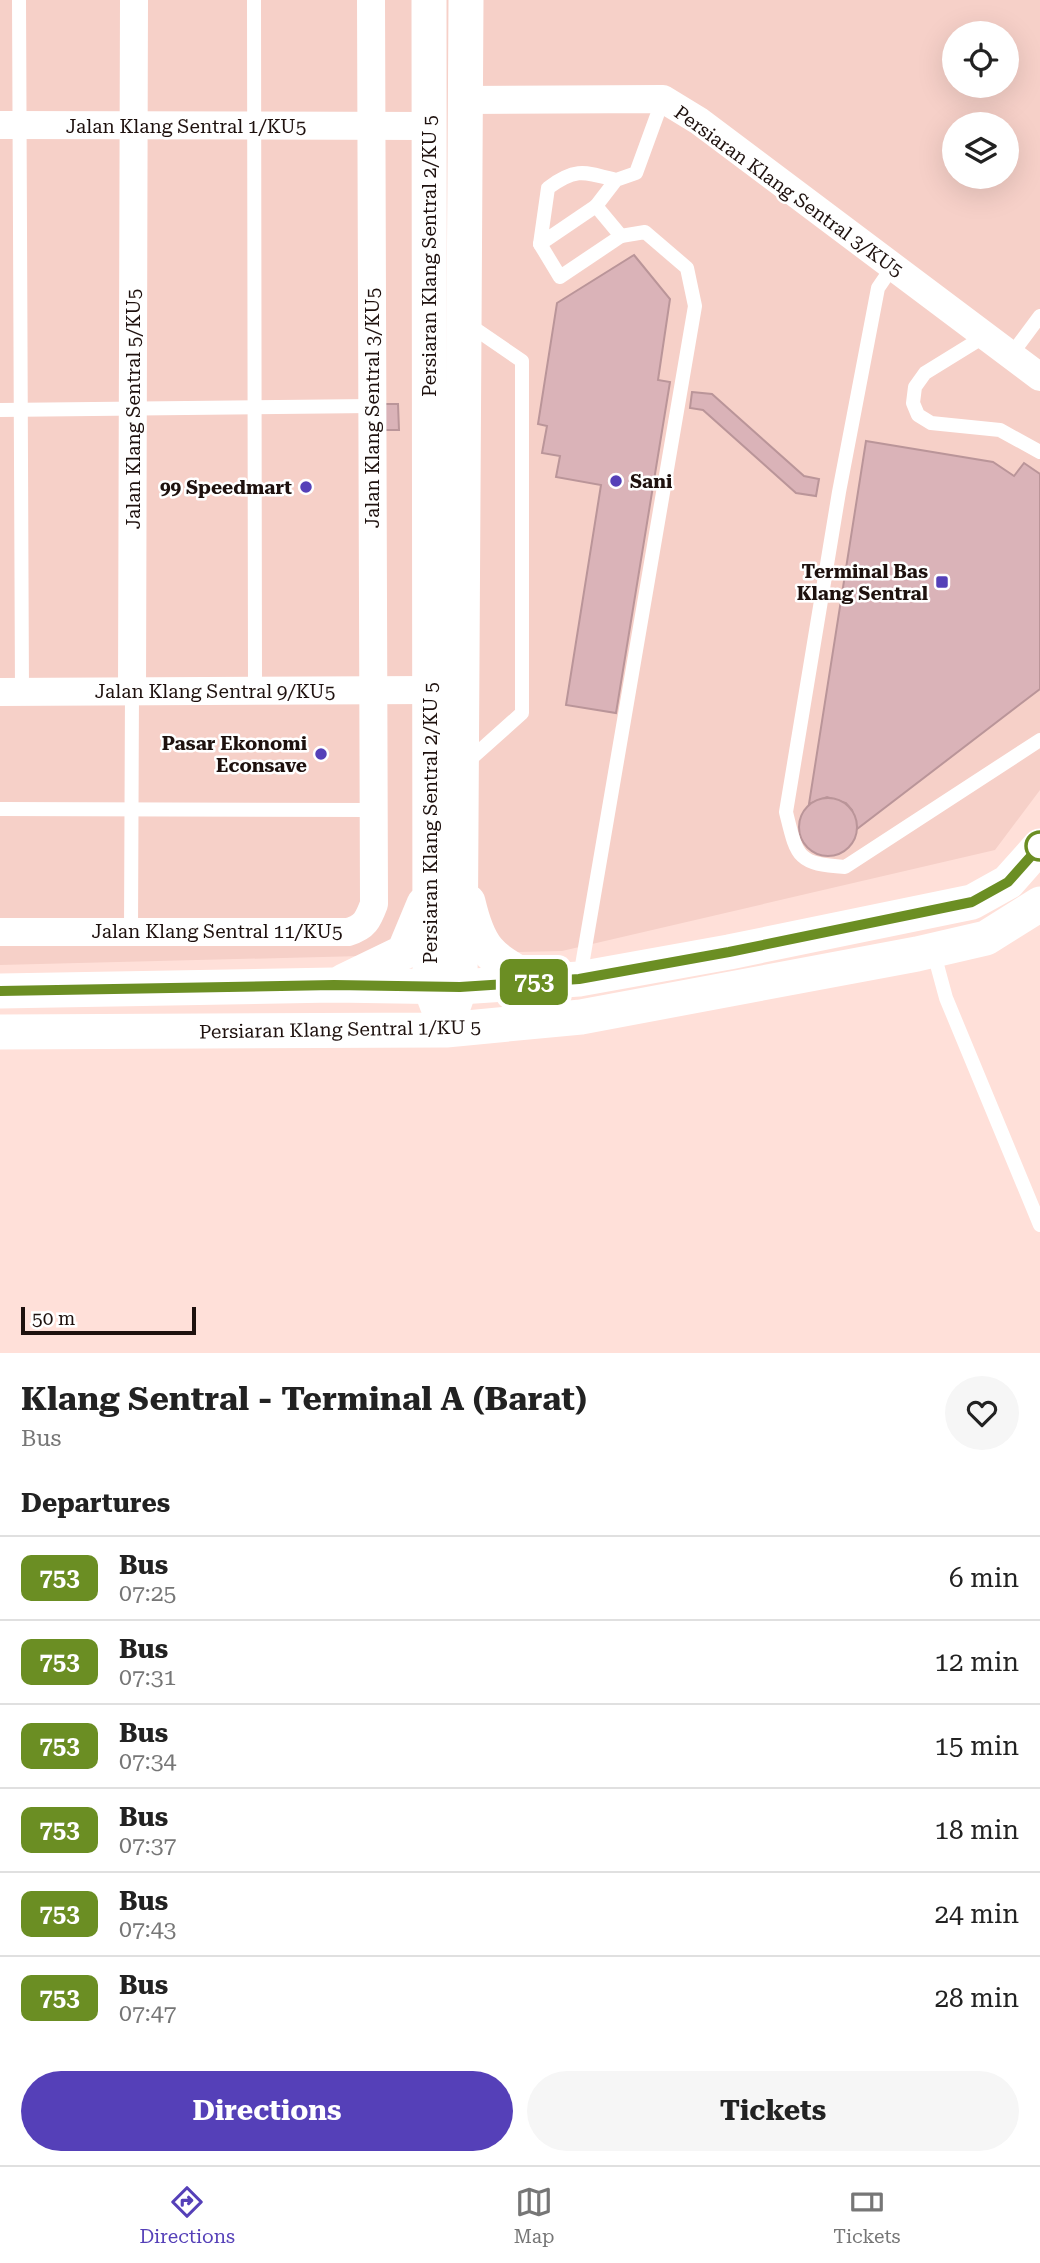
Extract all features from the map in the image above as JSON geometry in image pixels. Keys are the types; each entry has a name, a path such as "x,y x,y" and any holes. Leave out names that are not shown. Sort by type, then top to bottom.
{"street":[{"name":"Jalan Klang Sentral 5/KU5","path":"132,691 134,0"},
{"name":"Jalan Klang Sentral 3/KU5","path":"371,0 373,691"},
{"name":"Persiaran Klang Sentral 2/KU 5","path":"429,0 430,690 446,881 446,1030"},
{"name":"Persiaran Klang Sentral 2/KU 5","path":"446,881 464,764 466,0"},
{"name":"Persiaran Klang Sentral 3/KU5","path":"466,100 663,99 699,121 1040,377"},
{"name":"Jalan Klang Sentral 1/KU5","path":"10,125 429,126"},
{"name":"Jalan Klang Sentral 9/KU5","path":"11,692 430,690"},
{"name":"Jalan Klang Sentral 11/KU5","path":"0,932 348,932 361,928 368,920 374,904 373,691"},
{"name":"Persiaran Klang Sentral 1/KU 5","path":"0,991 334,985 445,986 579,979 729,952 972,902 1008,882 1040,846"},
{"path":"334,985 404,952 446,881 491,957 534,982"},
{"name":"Persiaran Klang Sentral 1/KU 5","path":"0,1032 446,1030 581,1017 933,950 986,937 1040,904"}],"lane":[{"path":"11,692 21,410 10,125 19,0"},
{"path":"254,0 255,691"},
{"path":"540,244 596,206 617,180 636,173 663,99"},
{"path":"579,979 695,306 687,268 645,232 621,236 560,278 540,244 548,188 565,176 581,171 617,180"},
{"path":"596,206 621,236"},
{"path":"888,263 878,288 835,519 786,812 796,849 813,865 845,867 1040,740"},
{"path":"1011,355 1040,316"},
{"path":"464,321 522,362 523,713 464,764"},
{"path":"985,336 925,373 915,387 913,403 918,415 931,423 1000,430 1040,452"},
{"path":"0,410 372,406"},
{"path":"131,932 132,691"},
{"path":"0,809 374,810"},
{"path":"933,950 946,998 1040,1225"}],"shaded area":[{"path":"0,0 1040,0 1040,790 995,850 562,951 0,965"}],"building":[{"name":"Sani","path":"634,255 670,299 658,380 670,382 616,713 566,705 601,485 556,477 560,456 542,453 547,426 538,424 557,303"},
{"path":"692,392 712,394 804,476 819,479 816,496 796,493 703,410 690,408"},
{"path":"382,404 398,404 399,430 382,430"},
{"name":"Terminal Bas Klang Sentral","path":"866,441 993,462 1014,476 1024,463 1040,474 1040,689 857,829 852,810 846,803 827,797 809,804"},
{"path":"822,798 834,798 849,806 857,821 857,833 849,848 834,856 822,856 807,848 799,833 799,821 807,806"}],"bus line":[{"name":"753","path":"0,991 334,985 460,987 579,979 729,952 972,902 1008,882 1040,846"}],"place":[{"name":"Sani","path":"616,481"},
{"name":"99 Speedmart","path":"306,487"},
{"name":"Terminal Bas Klang Sentral","path":"942,582"},
{"name":"Pasar Ekonomi Econsave","path":"321,754"}]}
